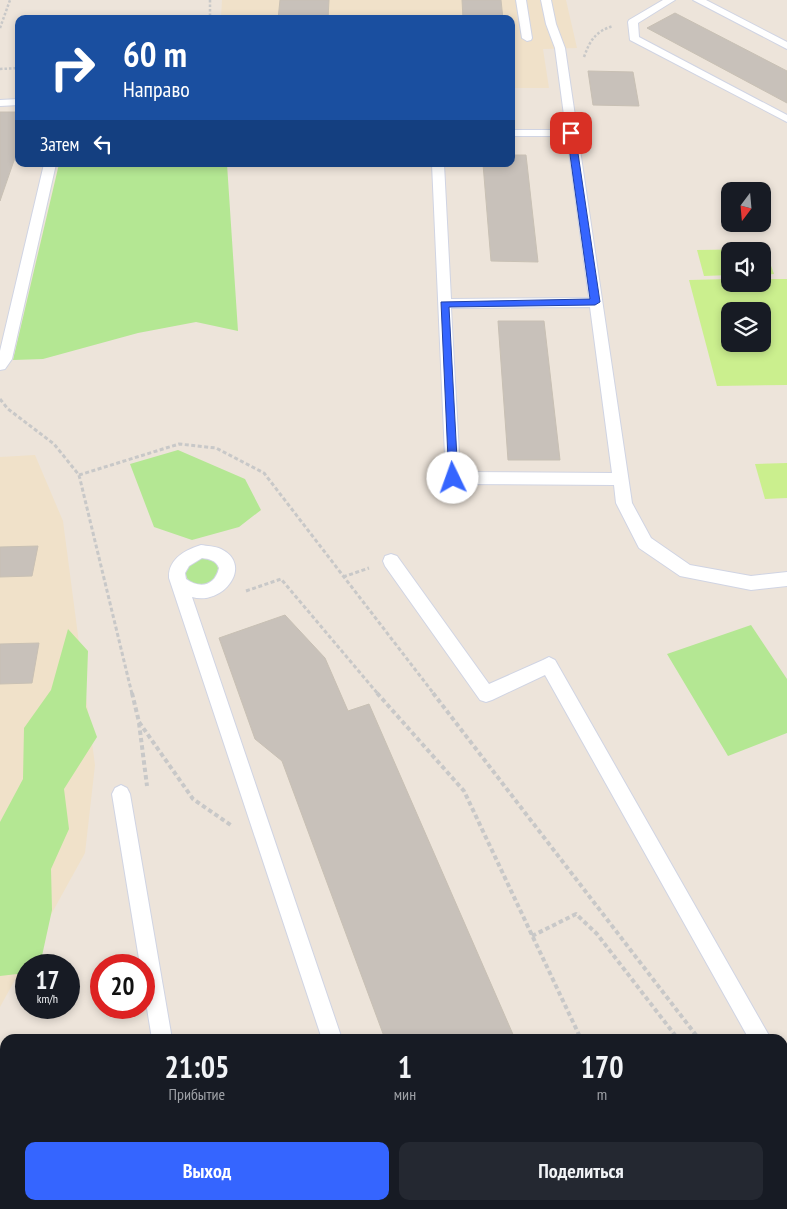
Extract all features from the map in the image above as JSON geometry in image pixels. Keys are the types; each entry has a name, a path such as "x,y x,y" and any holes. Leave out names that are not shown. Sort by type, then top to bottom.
{"lane":[{"path":"521,0 527,38"},
{"path":"546,0 551,24 560,48 624,503 645,543 686,571 752,584 785,584"},
{"path":"670,0 633,22 634,38 787,119"},
{"path":"698,0 787,46"},
{"path":"0,103 15,102"},
{"path":"515,133 571,133"},
{"path":"0,365 5,359 49,167"},
{"path":"438,167 453,478 620,479"},
{"path":"444,304 595,302"},
{"path":"391,561 486,694 549,665 758,1034"},
{"path":"178,579 330,1034"},
{"path":"120,794 161,1034"}],"path":[{"path":"0,28 10,0"},
{"path":"210,0 210,15"},
{"path":"582,66 590,38 602,29 621,24"},
{"path":"0,69 15,68"},
{"path":"0,399 8,409 54,444 79,475 139,722 193,799 250,838 266,843"},
{"path":"79,475 179,444 216,448 264,474 695,1034"},
{"path":"243,592 281,580 390,709 464,791 579,1034"},
{"path":"532,936 576,914 597,934 674,1034"}],"shaded area":[{"path":"222,0 566,0 577,48 543,49 549,88 515,88 515,15 221,15"},
{"path":"35,455 63,521 95,765 85,853 29,954 15,954 15,980 0,1007 0,457"}],"green space":[{"path":"58,167 227,167 238,331 196,322 138,333 43,359 13,360"},
{"path":"697,250 721,250 721,275 704,276"},
{"path":"721,279 721,292 771,292 771,279 787,279 787,385 717,386 689,280"},
{"path":"178,450 245,479 261,510 239,527 192,540 154,527 130,464"},
{"path":"787,463 787,498 765,499 755,464"},
{"path":"197,557 214,559 218,568 217,575 213,581 199,585 192,583 187,578 185,569"},
{"path":"751,625 787,679 787,733 728,756 667,654"},
{"path":"68,629 88,651 86,707 97,737 64,789 69,829 51,869 52,910 42,954 15,954 15,974 0,976 0,822 23,779 24,728 51,690"}],"building":[{"path":"280,0 329,0 328,15 278,15"},
{"path":"462,0 501,0 503,15 463,15"},
{"path":"675,13 787,71 787,103 647,28"},
{"path":"588,71 633,72 639,106 593,105"},
{"path":"0,112 15,112 15,158 0,201"},
{"path":"515,155 526,155 538,262 491,261 483,167 515,167"},
{"path":"498,321 544,321 560,460 508,460"},
{"path":"38,546 32,576 0,577 0,547"},
{"path":"285,615 325,658 348,711 369,704 513,1034 383,1034 282,761 255,739 219,638"},
{"path":"39,643 32,683 0,684 0,644"}],"route":[{"path":"453,478 444,304 595,302 571,133"}]}
